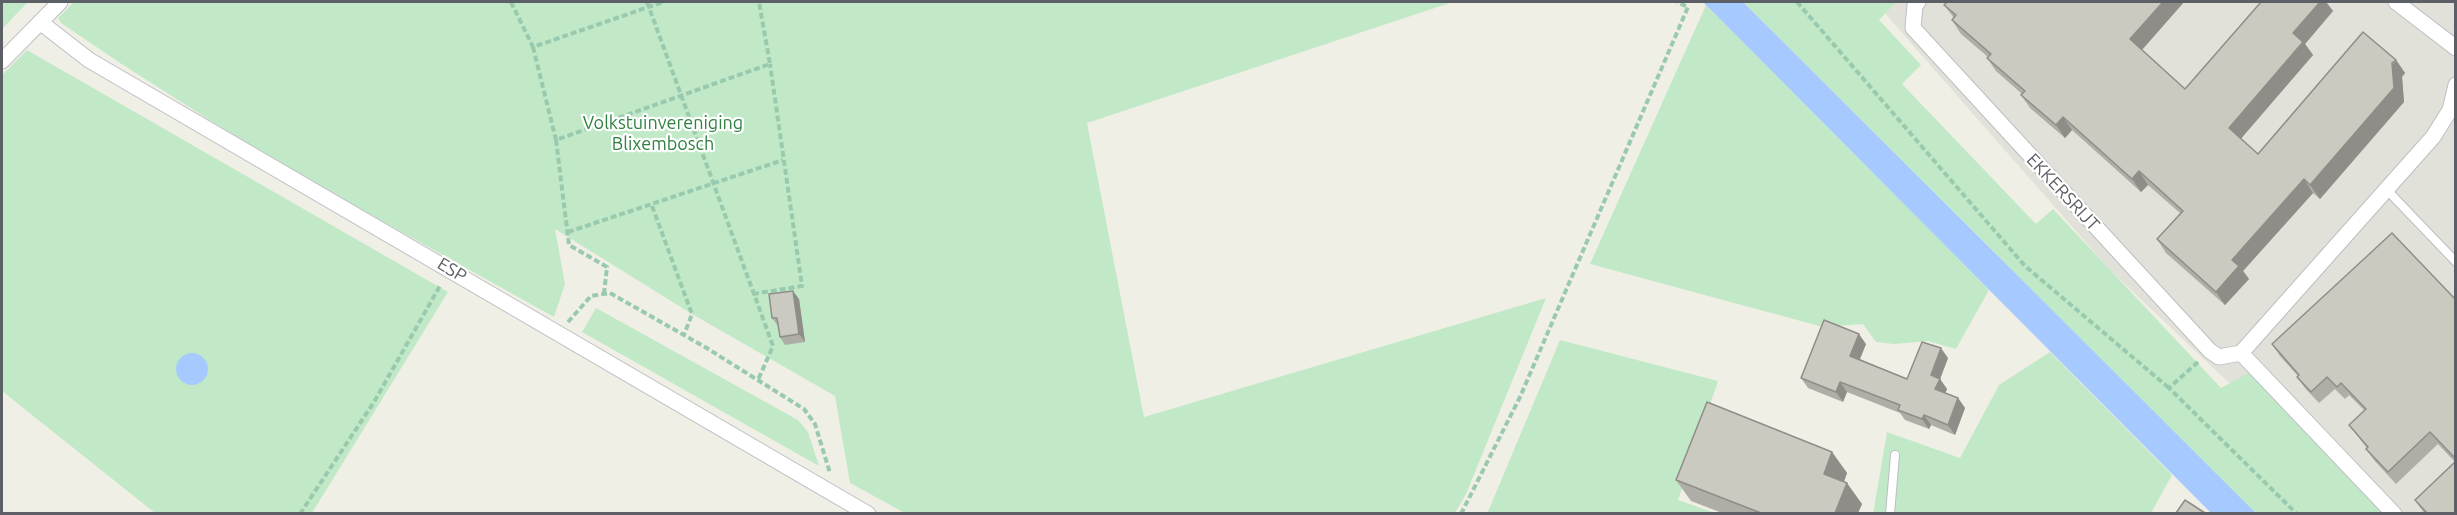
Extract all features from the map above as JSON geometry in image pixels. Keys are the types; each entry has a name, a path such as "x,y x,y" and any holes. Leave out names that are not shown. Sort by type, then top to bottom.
{"street":[{"path":"2,61 60,2"},
{"name":"EKKERSRIJT","path":"1918,2 1915,5 1913,28 2210,351"},
{"path":"2396,2 2456,48"},
{"name":"ESP","path":"40,22 89,60 868,513"},
{"path":"2210,351 2219,357 2241,353 2433,137 2450,110 2456,85"},
{"path":"2241,353 2394,513"}],"lane":[{"path":"2387,190 2456,262"},
{"path":"1890,513 1895,455"}],"path":[{"path":"511,2 533,47 556,140 569,245 607,267 604,294"},
{"path":"533,47 648,4 663,2"},
{"path":"753,294 802,286 759,2"},
{"path":"1461,513 1520,397 1684,17 1688,7 1677,2"},
{"path":"1797,2 2025,266 2169,388 2296,513"},
{"path":"648,4 773,346 758,380"},
{"path":"556,140 770,64"},
{"path":"568,232 652,206 784,160"},
{"path":"652,206 692,314 684,335"},
{"path":"300,513 374,402 450,268"},
{"path":"558,334 591,296 610,293 684,335 804,409 815,424 837,496"},
{"path":"2169,388 2210,351"}],"shaded area":[{"path":"1875,2 2455,2 2455,513 2366,513 2110,270"}],"green space":[{"path":"2,2 28,2 2,29"},
{"name":"Volkstuinvereniging Blixembosch","path":"74,2 1453,2 1087,123 1144,417 1546,298 1466,494 1455,513 905,513 850,483 835,396 692,314 555,229 565,284 554,317 274,161 120,63 61,23 58,18"},
{"path":"1743,2 1896,2 1879,20 1921,65 1902,84 2036,224 2053,209 2221,388 2249,373 2385,513 2256,513"},
{"path":"1706,5 1989,290 1956,349 1928,341 1894,344 1876,342 1863,324 1823,327 1590,264"},
{"path":"27,50 448,292 312,513 155,513 2,391 2,75"},
{"path":"596,308 798,420 808,432 819,466 582,332"},
{"path":"1560,340 1718,381 1678,500 1715,513 1487,514"},
{"path":"2050,352 2172,475 2151,513 1873,514 1887,432 1960,458 1999,385"}],"water":[{"path":"1703,2 1743,2 2256,513 2211,513"},
{"path":"192,353 204,357 208,369 204,381 192,385 180,381 176,369 180,357"}],"building":[{"path":"1947,2 2163,2 2130,39 2185,89 2261,2 2320,2 2293,33 2303,42 2229,128 2258,154 2363,32 2396,60 2392,63 2394,88 2310,185 2304,179 2232,260 2239,266 2216,292 2157,239 2183,211 2139,171 2132,179 2063,117 2056,125 2021,95 2025,91 1987,58 1991,54 1952,20 1956,15 1944,5"},
{"path":"2392,233 2456,300 2456,459 2430,432 2388,472 2366,449 2368,447 2349,425 2366,409 2341,383 2337,387 2327,377 2311,392 2272,344"},
{"path":"793,291 799,334 780,337 777,318 772,318 769,294"},
{"path":"1824,320 1859,334 1850,356 1907,379 1922,342 1941,348 1931,375 1940,379 1935,389 1958,398 1948,425 1924,415 1922,419 1898,410 1900,405 1840,382 1836,392 1801,378"},
{"path":"1707,402 1832,452 1824,474 1847,483 1835,513 1761,513 1676,480"},
{"path":"2456,461 2456,513 2427,513 2415,500"},
{"path":"2185,500 2205,513 2176,513"}]}
